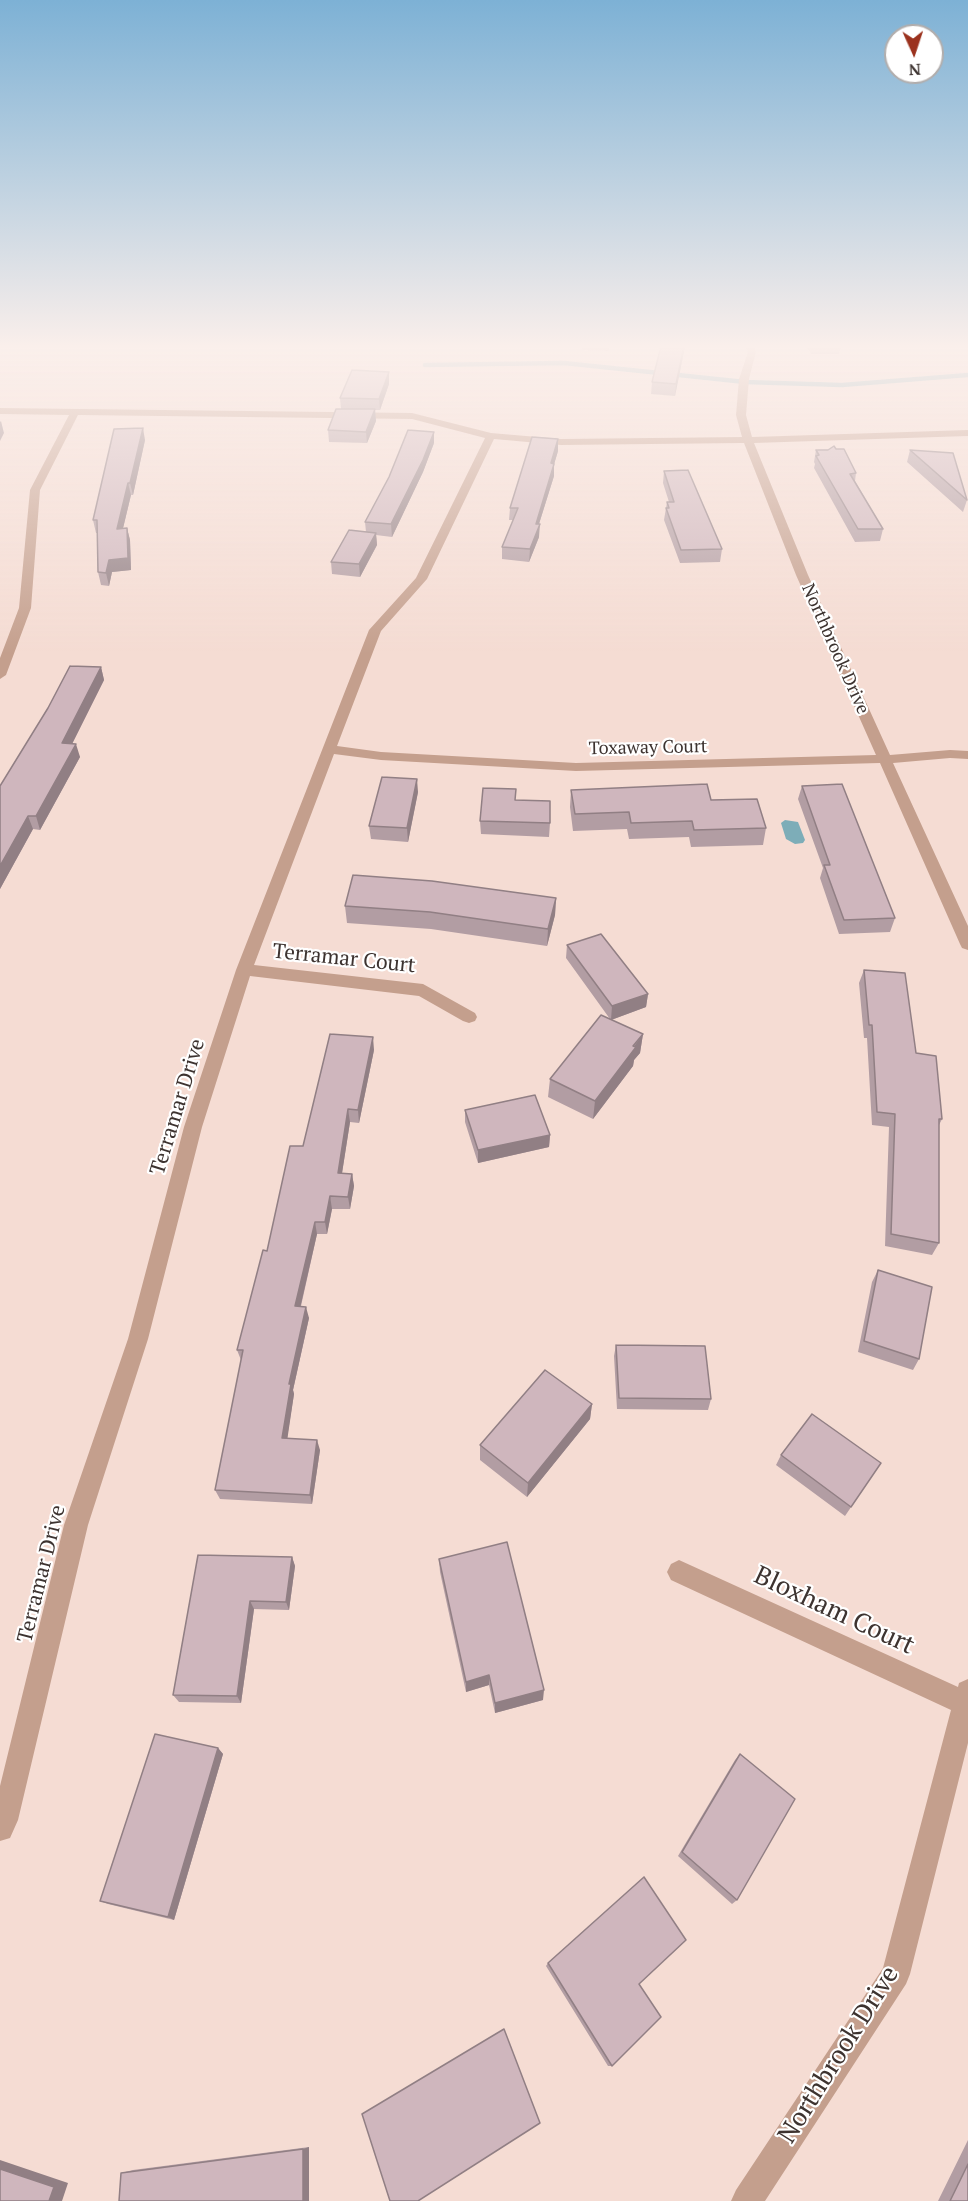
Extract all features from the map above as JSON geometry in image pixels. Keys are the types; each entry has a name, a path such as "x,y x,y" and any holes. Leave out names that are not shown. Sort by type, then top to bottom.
{"street":[{"path":"0,675 25,608 36,490 57,449"},
{"name":"Terramar Drive","path":"0,1828 8,1809 76,1525 138,1339 193,1127 244,970 375,630 421,579 485,449"},
{"name":"Northbrook Drive","path":"751,449 802,575 968,944"},
{"name":"Toxaway Court","path":"329,749 381,756 576,767 968,755"},
{"name":"Terramar Court","path":"244,970 423,990 469,1017"},
{"name":"Bloxham Court","path":"679,1572 967,1697"},
{"name":"Northbrook Drive","path":"747,2201 896,1974 967,1697"}],"water":[{"path":"785,820 798,822 805,840 803,843 795,844 786,839 781,823"}],"building":[{"path":"109,449 138,449 117,529 127,528 128,558 109,560 106,573 98,572 97,520 93,520"},
{"path":"400,449 427,449 391,524 365,522 389,477"},
{"path":"528,449 555,449 551,463 554,464 536,524 540,524 530,549 502,547 518,508 510,508"},
{"path":"844,449 856,473 850,474 883,529 858,529 816,456 819,455 816,450"},
{"path":"910,450 953,453 967,500"},
{"path":"688,470 722,549 681,550 666,508 669,508 667,502 674,502 664,471"},
{"path":"349,530 376,533 359,564 331,562"},
{"path":"70,666 101,667 62,743 76,744 36,816 28,816 0,866 0,786 48,708"},
{"path":"382,777 417,779 407,828 369,826"},
{"path":"707,784 711,800 757,799 766,828 694,830 692,821 631,823 629,812 575,814 571,790"},
{"path":"842,784 895,918 844,920 824,865 830,865 802,786"},
{"path":"483,788 516,789 515,800 550,801 550,823 480,821"},
{"path":"353,875 432,881 556,898 548,929 430,912 345,906"},
{"path":"601,934 648,994 612,1006 567,945"},
{"path":"864,970 905,973 916,1053 936,1056 942,1119 939,1119 939,1243 891,1234 895,1114 877,1112 872,1025 869,1025"},
{"path":"601,1015 643,1034 633,1046 636,1047 595,1101 550,1079"},
{"path":"330,1034 373,1037 358,1110 348,1109 338,1173 352,1174 348,1197 330,1196 325,1222 315,1222 295,1306 306,1307 289,1384 291,1384 282,1438 317,1440 310,1495 215,1490 243,1350 237,1350 263,1250 267,1251 290,1146 303,1146"},
{"path":"535,1095 550,1135 478,1150 465,1110"},
{"path":"878,1270 932,1287 919,1359 864,1341"},
{"path":"616,1345 705,1346 711,1399 619,1398"},
{"path":"545,1370 592,1404 528,1483 480,1445"},
{"path":"812,1414 881,1463 851,1507 781,1455"},
{"path":"507,1542 544,1690 495,1703 489,1675 466,1682 439,1559"},
{"path":"198,1555 292,1557 286,1602 250,1601 237,1696 173,1695"},
{"path":"155,1734 218,1748 168,1917 100,1901"},
{"path":"740,1754 795,1799 737,1900 682,1852"},
{"path":"644,1877 686,1940 639,1984 661,2017 612,2066 548,1963"},
{"path":"504,2029 540,2123 418,2201 390,2201 362,2114"},
{"path":"303,2149 303,2201 119,2201 121,2173"},
{"path":"968,2164 968,2201 950,2201"},
{"path":"0,2169 54,2187 49,2201 0,2201"}]}
